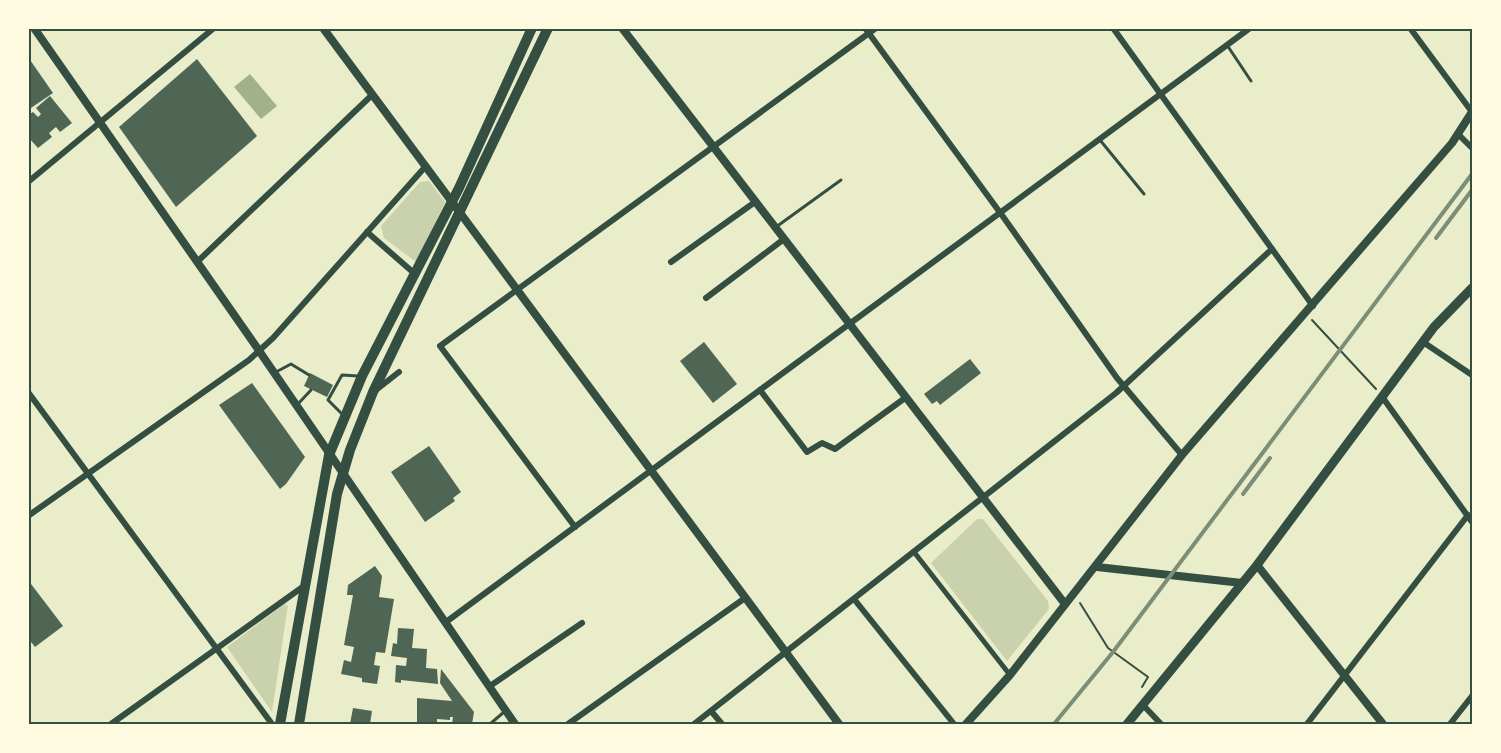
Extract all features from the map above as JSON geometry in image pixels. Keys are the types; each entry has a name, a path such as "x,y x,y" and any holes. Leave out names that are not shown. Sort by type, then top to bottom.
{"main road":[{"path":"280,724 329,455 362,376 452,202 532,28"},
{"path":"299,724 321,580 343,473 373,392 548,28"},
{"path":"1127,724 1257,565 1449,309 1473,288"}],"street":[{"path":"33,28 259,351 515,724"},
{"path":"28,182 214,28"},
{"path":"323,28 839,724"},
{"path":"622,28 1065,604"},
{"path":"575,527 440,346 713,147 867,31 876,28"},
{"path":"1113,28 1313,306"},
{"path":"446,622 1250,28"},
{"path":"966,724 1010,675 1097,567 1182,455 1313,306 1458,134 1473,112 1410,28"},
{"path":"867,31 1000,212 1123,387 1182,455"},
{"path":"197,262 372,95"},
{"path":"1458,134 1473,148"},
{"path":"28,516 259,351 425,167"},
{"path":"671,262 755,202"},
{"path":"367,232 416,274"},
{"path":"706,298 784,239"},
{"path":"694,724 1123,387 1272,249"},
{"path":"1423,342 1473,375"},
{"path":"373,392 399,372"},
{"path":"760,390 807,452 822,443 835,448 905,398"},
{"path":"28,392 272,724"},
{"path":"1383,398 1473,522"},
{"path":"1307,724 1468,515"},
{"path":"914,552 1010,675"},
{"path":"1257,565 1347,675 1383,724"},
{"path":"1097,567 1242,583"},
{"path":"111,724 304,586"},
{"path":"568,724 745,598"},
{"path":"854,599 954,724"},
{"path":"490,686 582,623"},
{"path":"1450,724 1473,696"},
{"path":"1143,705 1161,724"},
{"path":"711,711 722,724"}],"lane":[{"path":"1227,45 1251,81"},
{"path":"1099,139 1144,194"},
{"path":"775,228 841,180"},
{"path":"274,373 291,364 309,375"},
{"path":"345,416 328,400 332,389 342,375 362,376"},
{"path":"296,406 311,390"},
{"path":"490,724 506,711"}],"path":[{"path":"1306,314 1352,360 1383,398"},
{"path":"1073,594 1108,648 1148,677 1142,687"}],"shaded area":[{"path":"250,74 277,106 261,119 234,87"},
{"path":"429,181 445,202 416,262 384,238 381,226 420,182"},
{"path":"977,519 983,519 1048,601 1049,609 1007,661 931,563"},
{"path":"286,603 285,606 288,605 272,712 227,647"}],"building":[{"path":"28,57 53,93 28,110"},
{"path":"197,59 257,136 176,207 119,127"},
{"path":"50,96 72,123 60,132 56,127 49,133 52,137 38,148 28,137 28,115 33,112 38,117 41,114 36,108"},
{"path":"704,342 737,384 713,403 680,361"},
{"path":"970,359 981,373 940,405 937,401 932,404 924,394"},
{"path":"310,373 333,385 327,397 304,386"},
{"path":"252,383 305,457 280,489 219,405"},
{"path":"429,446 461,492 453,498 455,501 425,522 391,472"},
{"path":"375,566 382,576 379,597 394,599 385,653 376,652 374,665 380,666 377,684 362,682 362,678 341,674 344,660 351,662 354,647 344,645 353,595 347,595 348,585"},
{"path":"28,580 63,626 35,647 28,638"},
{"path":"398,628 414,629 412,648 427,649 426,668 437,669 438,684 401,680 401,683 395,682 396,665 406,666 407,658 391,656 393,643 397,644"},
{"path":"441,669 474,712 472,724 452,724 453,717 450,717 450,720 437,719 437,724 417,724 417,698 452,701 440,683"},
{"path":"353,708 372,711 370,724 350,724"}],"railway":[{"path":"1054,724 1113,652 1472,174"},
{"path":"1436,238 1472,190"},
{"path":"1243,494 1270,458"}]}
